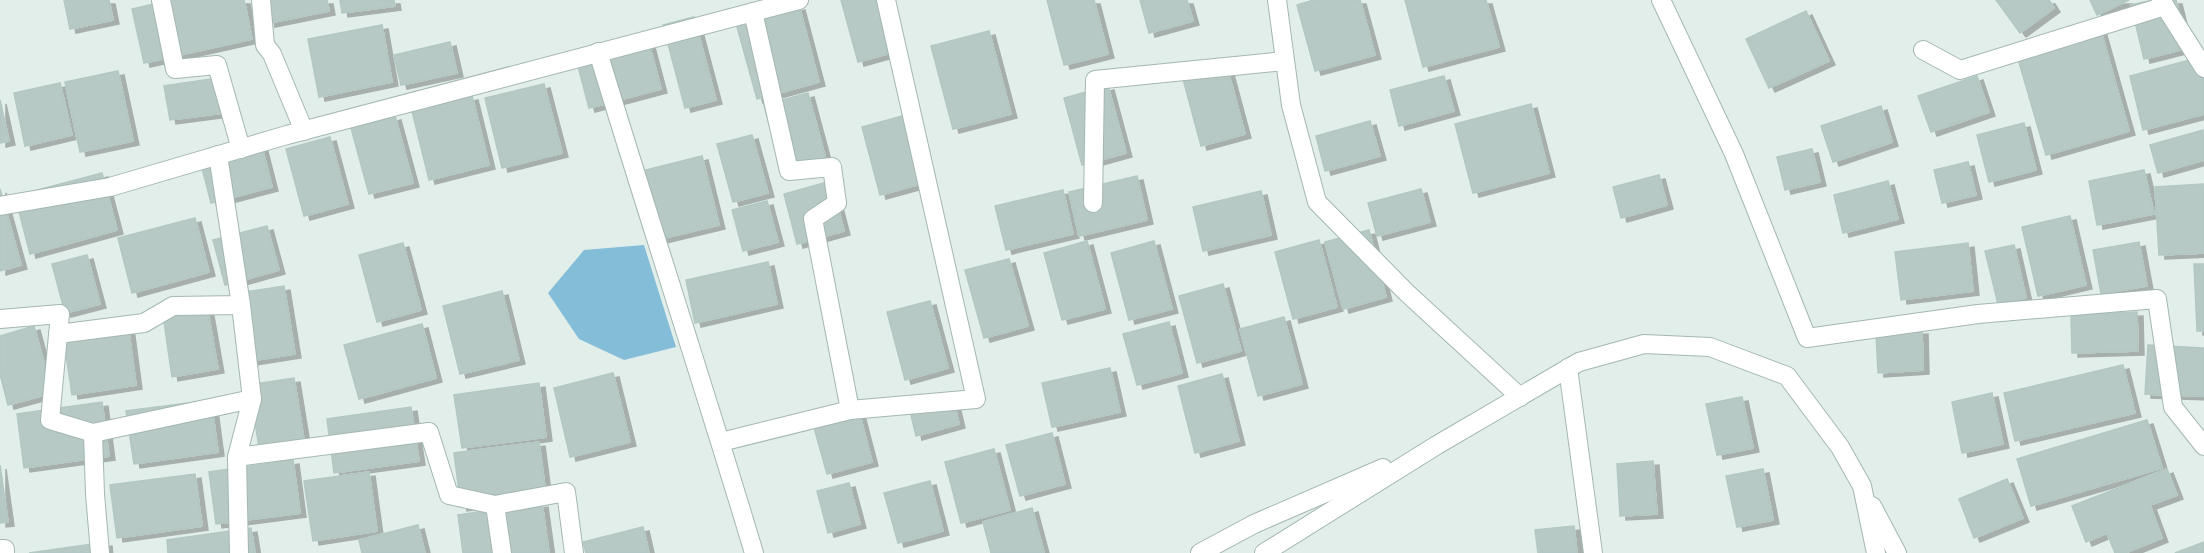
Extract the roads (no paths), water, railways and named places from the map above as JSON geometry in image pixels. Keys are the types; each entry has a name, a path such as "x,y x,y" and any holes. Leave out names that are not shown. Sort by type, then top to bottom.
{"street":[{"path":"162,0 175,69 217,65 241,149"},
{"path":"261,0 265,45 272,54 304,131"},
{"path":"0,206 110,187 304,131 799,0"},
{"path":"721,442 850,410 976,399 886,0"},
{"path":"1276,0 1291,105 1317,202 1407,293 1520,397"},
{"path":"1661,0 1734,154 1807,338 1978,314 2157,299 2173,407 2204,446"},
{"path":"1923,50 1960,70 2163,3 2204,68"},
{"path":"753,12 789,171 832,167 837,203 813,219 850,410"},
{"path":"598,52 754,553"},
{"path":"1093,203 1095,80 1284,61"},
{"path":"218,155 241,305 252,399 237,457 239,553"},
{"path":"58,334 144,323 173,306 241,305"},
{"path":"0,319 60,314 50,420 93,433 252,399"},
{"path":"1264,553 1437,445 1568,368 1579,362 1644,344 1710,347 1787,376 1840,447 1897,553"},
{"path":"1568,368 1593,553"},
{"path":"237,457 429,432 449,495 495,505 566,492 574,553"},
{"path":"93,433 100,553"},
{"path":"1200,553 1254,524 1437,445"},
{"path":"1862,486 1876,553"},
{"path":"495,505 502,553"},
{"path":"0,549 5,549 5,553"}],"water":[{"path":"644,245 676,347 624,360 579,339 548,293 584,250"}]}
